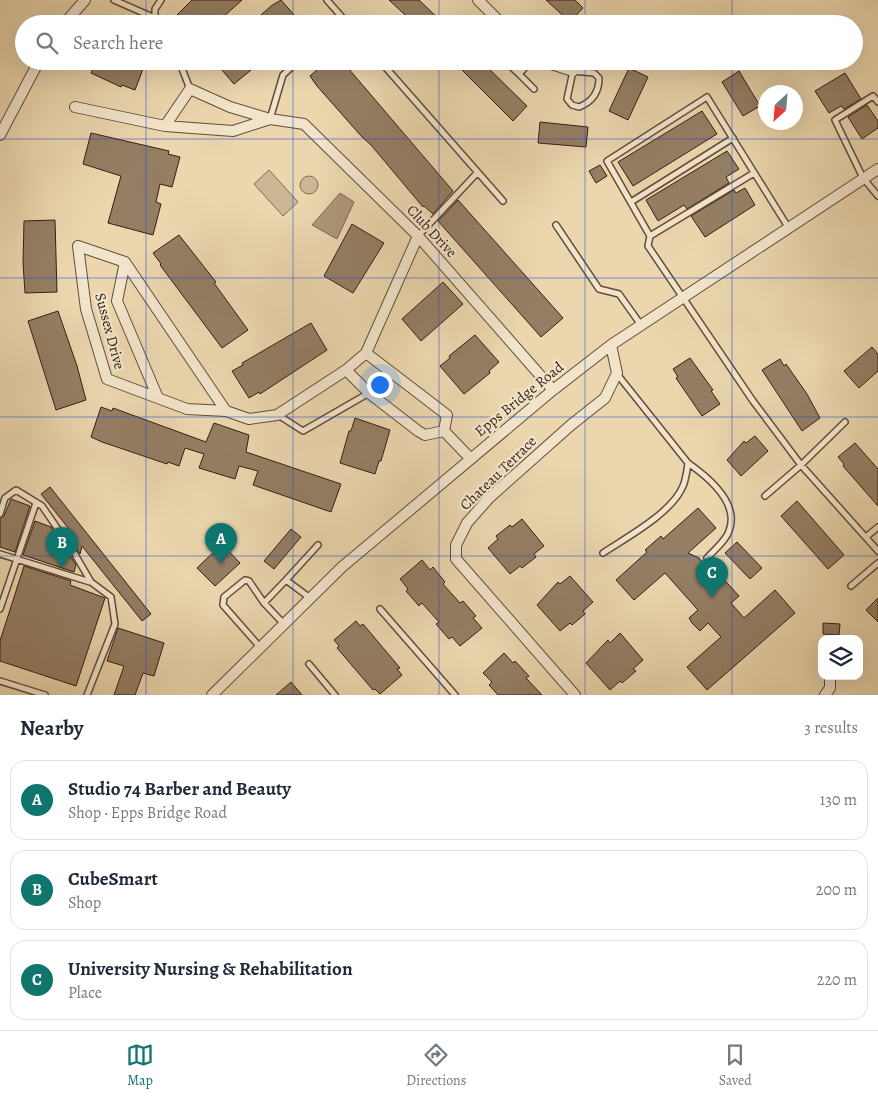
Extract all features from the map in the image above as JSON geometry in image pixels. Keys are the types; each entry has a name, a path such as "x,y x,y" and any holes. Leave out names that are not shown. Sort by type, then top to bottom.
{"street":[{"path":"72,15 85,0"},
{"path":"478,0 493,15"},
{"path":"0,135 34,70"},
{"path":"165,126 190,89"},
{"name":"Club Drive","path":"190,89 230,107 270,119 304,124 418,236 553,390"},
{"name":"Club Drive","path":"75,107 165,126 233,131 270,119"},
{"name":"Epps Bridge Road","path":"212,695 342,567 553,390 611,345 878,169"},
{"path":"418,236 366,353 447,415 444,431"},
{"name":"Sussex Drive","path":"125,262 78,246 86,309 107,379 187,409 226,411 249,419 277,415 346,370 366,353"},
{"path":"125,262 117,301 158,398"},
{"path":"125,262 226,411"},
{"path":"611,345 616,373"},
{"path":"346,370 369,393 418,431 425,434 444,431"},
{"name":"Chateau Terrace","path":"575,695 456,560 456,545 468,524 489,498 571,425 605,398 616,373"},
{"path":"444,431 470,458"},
{"path":"825,695 830,688 830,680"}],"lane":[{"path":"114,0 143,15"},
{"path":"155,15 155,9 161,0"},
{"path":"327,0 340,15"},
{"path":"183,70 190,89"},
{"path":"270,119 284,75 289,70"},
{"path":"388,70 503,201"},
{"path":"515,70 534,89"},
{"path":"519,74 523,70"},
{"path":"573,71 594,74 599,78 599,87 591,101 579,107 572,105 567,99 573,71"},
{"path":"878,102 873,96 835,120 863,178 878,196"},
{"path":"788,228 708,97 607,161 650,236 648,246 684,296 753,401 802,465 878,551"},
{"path":"631,202 733,138"},
{"path":"418,236 477,173"},
{"path":"650,236 754,173"},
{"path":"556,225 600,289 619,294 641,325"},
{"path":"616,373 688,463 709,478 726,501 732,518 729,533 707,558"},
{"path":"277,415 303,431 369,393"},
{"path":"765,496 802,465 845,422"},
{"path":"602,553 646,523 676,499 684,484 688,463"},
{"path":"0,514 5,498 16,490 42,506 73,550 91,582"},
{"path":"0,609 36,503"},
{"path":"866,537 878,527"},
{"path":"264,603 318,544"},
{"path":"0,554 91,582 111,597 115,624 87,695"},
{"path":"851,586 878,563"},
{"path":"260,647 223,605 224,597 245,580 249,581 264,603 283,623"},
{"path":"286,580 310,598"},
{"path":"380,609 455,695"},
{"path":"309,664 336,695"},
{"path":"0,681 46,695"}],"shaded area":[{"path":"269,170 298,202 283,216 254,184"},
{"path":"309,176 315,179 318,185 315,191 309,194 303,191 300,185 303,179"},
{"path":"340,193 354,202 337,239 312,225"}],"building":[{"path":"192,0 242,0 225,15 177,15"},
{"path":"281,0 294,15 261,15"},
{"path":"389,0 419,0 435,15 405,15"},
{"path":"546,0 575,0 583,8 576,15 562,15"},
{"path":"92,70 143,70 135,90 122,85 121,87 91,73"},
{"path":"222,70 251,70 234,84"},
{"path":"317,70 350,70 453,191 433,214 423,207 310,76"},
{"path":"462,70 490,70 527,106 513,121"},
{"path":"628,70 633,70 648,77 628,120 609,111"},
{"path":"739,71 758,103 758,107 743,116 722,82"},
{"path":"845,73 861,99 844,109 841,106 829,113 815,91"},
{"path":"867,105 878,121 878,128 862,139 848,117"},
{"path":"702,111 717,134 633,186 618,162"},
{"path":"540,122 588,127 586,147 538,143"},
{"path":"91,133 169,151 168,154 180,157 172,187 160,184 156,202 161,204 153,235 108,223 121,176 83,164"},
{"path":"727,151 739,169 726,177 729,183 687,209 684,205 658,221 646,200"},
{"path":"600,165 607,176 596,183 589,171"},
{"path":"745,188 755,205 705,237 691,216 734,190 736,193"},
{"path":"458,200 563,318 541,337 438,221"},
{"path":"55,220 57,292 25,293 23,263 24,221"},
{"path":"352,224 384,243 353,293 324,276"},
{"path":"179,235 216,282 214,283 248,330 222,348 153,253"},
{"path":"443,282 463,304 421,341 402,319"},
{"path":"58,311 77,366 86,400 56,410 28,321"},
{"path":"311,323 327,350 260,394 259,392 249,398 232,371 243,365 242,363"},
{"path":"475,335 499,362 489,371 490,373 464,394 440,366 450,358 449,356"},
{"path":"872,347 878,354 878,371 859,388 844,371"},
{"path":"690,358 713,390 711,391 720,404 702,416 676,378 678,377 673,369"},
{"path":"780,359 784,366 786,364 807,394 820,418 802,431 762,370"},
{"path":"101,407 112,411 113,408 206,442 214,423 249,435 246,452 341,484 331,512 253,485 258,471 239,466 235,479 199,468 204,454 185,448 179,466 168,462 167,464 91,437"},
{"path":"355,418 390,430 375,474 340,463 349,431 351,431"},
{"path":"755,436 768,451 741,476 727,460 744,441 746,443"},
{"path":"855,443 878,469 878,506 843,466 844,464 838,457"},
{"path":"50,487 151,614 142,621 82,546 80,554 65,532 73,534 41,494"},
{"path":"11,499 30,506 15,552 0,547 0,518 4,516"},
{"path":"797,501 844,555 828,569 781,516"},
{"path":"698,508 716,528 688,553 699,558 705,566 709,563 739,596 731,603 744,618 775,590 795,613 707,690 687,667 721,637 708,623 700,631 692,623 689,618 698,610 665,573 634,600 616,580 647,552 645,550 661,536 663,539"},
{"path":"522,519 544,546 534,554 536,557 522,568 520,566 510,574 488,548 498,539 496,536 510,525 512,527"},
{"path":"35,521 51,527 76,565 74,572 23,555"},
{"path":"291,529 301,537 274,569 264,561"},
{"path":"737,542 762,568 750,579 725,553"},
{"path":"222,544 240,563 215,586 197,568"},
{"path":"422,560 430,570 433,567 445,582 443,584 460,603 463,601 476,616 473,618 482,628 460,646 452,637 449,639 436,624 439,622 422,603 419,606 406,591 408,589 400,579"},
{"path":"24,566 71,581 70,585 105,598 76,686 0,661 0,641"},
{"path":"570,576 593,602 583,611 585,614 572,625 570,623 560,631 537,605 558,582 560,584"},
{"path":"878,598 878,622 866,610"},
{"path":"356,621 360,626 363,624 400,668 397,669 402,675 380,694 375,689 373,690 337,648 339,646 334,640"},
{"path":"823,623 840,624 839,635 823,634"},
{"path":"118,628 164,643 154,676 143,673 135,695 114,695 124,666 107,661"},
{"path":"620,633 643,660 633,669 636,671 610,690 586,663 608,640 610,643"},
{"path":"504,653 513,663 515,661 529,676 526,678 542,695 498,695 489,685 492,682 483,673"},
{"path":"291,682 302,695 276,695"}],"place":[{"name":"Studio 74 Barber and Beauty","path":"221,564"},
{"name":"CubeSmart","path":"62,568"},
{"name":"University Nursing & Rehabilitation","path":"712,598"}]}
